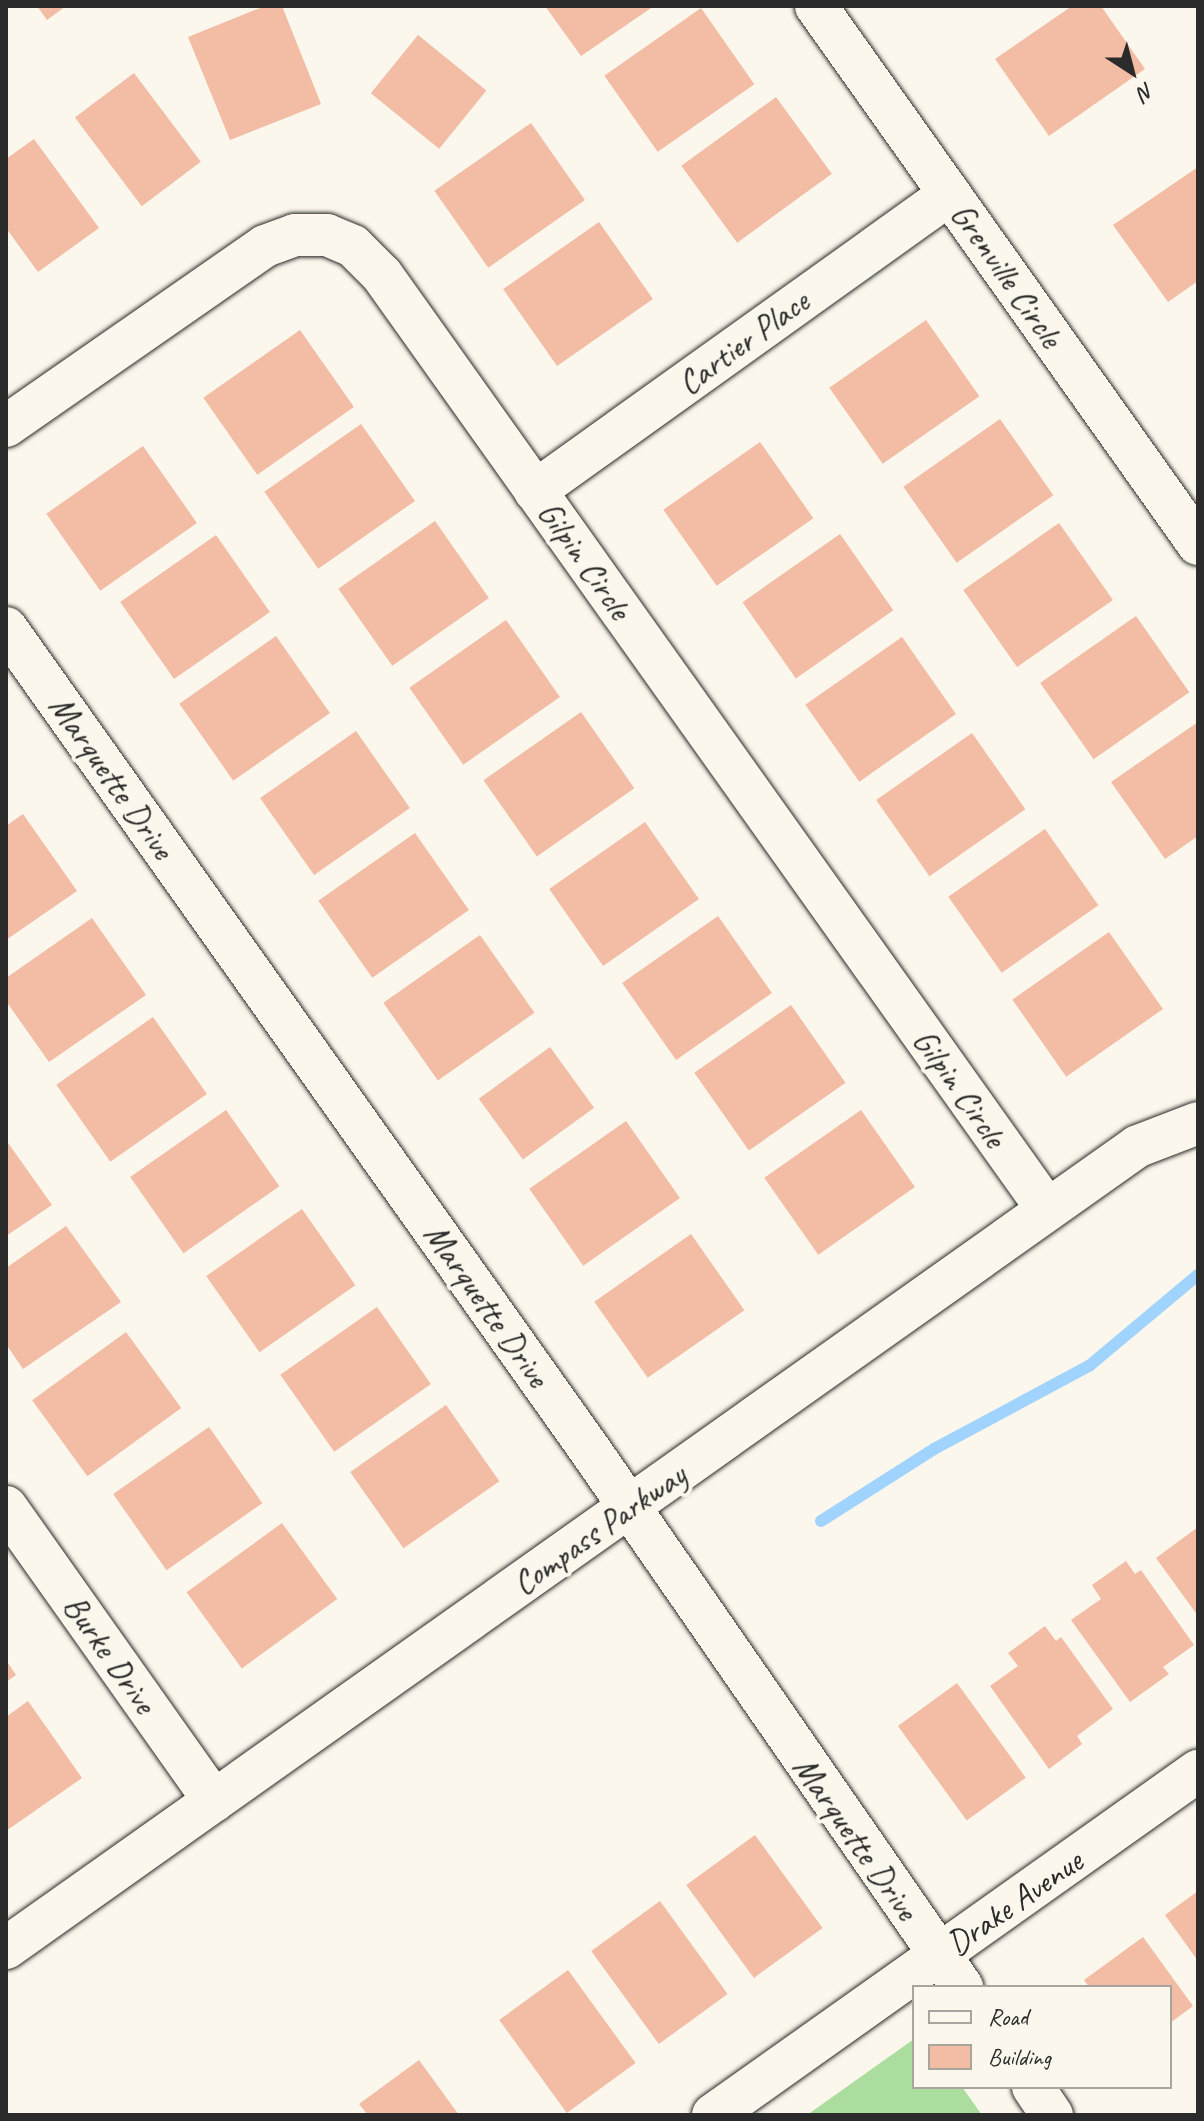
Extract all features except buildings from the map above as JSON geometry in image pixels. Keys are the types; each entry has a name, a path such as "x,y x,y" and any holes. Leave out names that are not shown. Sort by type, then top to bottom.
{"street":[{"name":"Grenville Circle","path":"816,6 1198,544"},
{"name":"Cartier Place","path":"535,491 950,194"},
{"name":"Gilpin Circle","path":"6,426 265,246 295,235 327,235 353,246 382,275 1047,1209"},
{"name":"Marquette Drive","path":"6,628 629,1507 950,1971"},
{"name":"Compass Parkway","path":"6,1948 1138,1146 1198,1123"},
{"name":"Burke Drive","path":"6,1507 214,1801"},
{"name":"Drake Avenue","path":"927,1985 950,1971 1198,1771"},
{"name":"Drake Avenue","path":"713,2115 912,1994"},
{"path":"1034,2089 1052,2115"}],"green space":[{"path":"912,2040 912,2089 963,2089 982,2115 807,2115"}],"waterway":[{"path":"821,1521 934,1449 1089,1366 1198,1275"}]}
